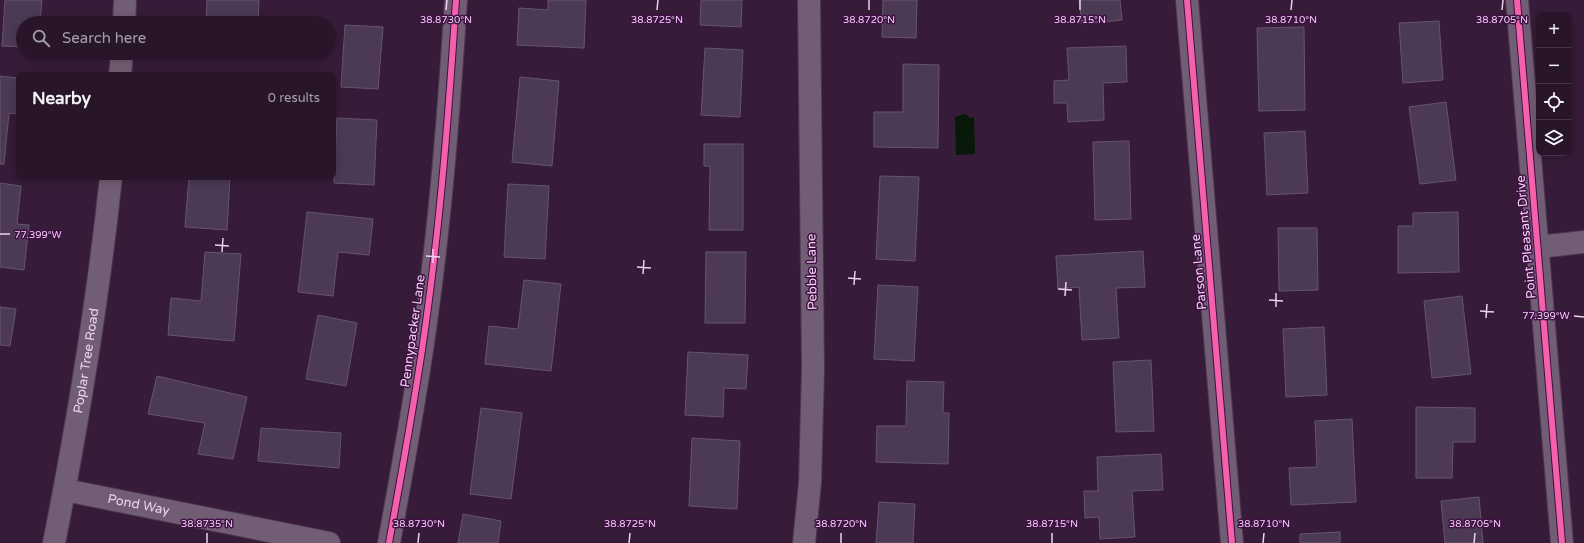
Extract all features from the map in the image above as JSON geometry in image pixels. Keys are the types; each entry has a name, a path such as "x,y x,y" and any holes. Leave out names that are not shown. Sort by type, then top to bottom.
{"street":[{"path":"124,16 125,0"},
{"name":"Pennypacker Lane","path":"389,543 408,440 427,316 440,215 449,113 456,0"},
{"name":"Pebble Lane","path":"804,543 810,483 813,369 809,0"},
{"name":"Parson Lane","path":"1187,0 1232,543"},
{"name":"Point Pleasant Drive","path":"1517,0 1562,543"},
{"path":"120,72 121,60"},
{"name":"Poplar Tree Road","path":"54,543 84,381 105,233 111,180"},
{"path":"1538,247 1584,242"},
{"name":"Pond Way","path":"65,490 329,543"}],"shaded area":[{"path":"964,114 970,118 974,117 975,154 956,155 955,117"}],"building":[{"path":"5,0 42,0 41,16 16,16 16,47 2,46"},
{"path":"207,0 259,0 258,16 206,16"},
{"path":"548,0 586,0 584,48 517,45 519,8 548,10"},
{"path":"701,0 742,0 741,27 700,25"},
{"path":"883,0 917,0 916,38 882,37"},
{"path":"1079,0 1120,0 1122,20 1082,24"},
{"path":"1439,21 1443,80 1403,83 1399,23"},
{"path":"345,25 383,27 378,89 341,87"},
{"path":"1304,27 1305,110 1259,111 1257,28"},
{"path":"1126,46 1127,82 1103,83 1104,120 1068,122 1067,103 1054,103 1054,81 1069,80 1067,48"},
{"path":"705,48 743,50 740,117 701,115"},
{"path":"903,64 939,65 938,148 874,147 874,112 903,112"},
{"path":"0,76 16,78 16,114 9,113 4,164 0,164"},
{"path":"520,77 559,81 552,166 512,162"},
{"path":"1446,102 1456,180 1420,184 1409,107"},
{"path":"337,118 377,120 374,185 334,183 334,180 336,180"},
{"path":"1305,131 1308,193 1267,195 1264,133"},
{"path":"1129,141 1131,219 1095,220 1093,142"},
{"path":"704,144 743,144 743,230 709,230 710,166 704,166"},
{"path":"880,176 919,177 915,261 876,259"},
{"path":"189,180 230,180 227,230 185,227"},
{"path":"0,183 21,186 17,224 29,225 24,270 0,267"},
{"path":"508,184 549,186 545,259 504,257"},
{"path":"307,212 373,219 369,255 338,252 333,296 298,292"},
{"path":"1458,212 1459,272 1398,273 1398,226 1413,226 1413,213"},
{"path":"1278,228 1317,228 1318,290 1279,291"},
{"path":"1143,251 1145,287 1116,288 1119,338 1082,340 1079,287 1058,289 1056,256"},
{"path":"205,252 241,254 234,341 168,335 171,298 201,301"},
{"path":"706,252 746,252 745,323 705,323"},
{"path":"524,280 561,284 551,371 485,364 489,326 518,329"},
{"path":"878,285 918,287 914,361 874,359"},
{"path":"1462,296 1471,374 1432,378 1424,301"},
{"path":"0,307 16,309 10,346 0,345"},
{"path":"318,315 357,323 346,386 306,379"},
{"path":"1324,327 1327,395 1286,397 1283,329"},
{"path":"688,352 748,355 746,389 724,388 723,417 685,415"},
{"path":"1151,360 1154,431 1116,432 1113,362"},
{"path":"157,376 247,397 233,459 198,454 205,423 148,414"},
{"path":"907,381 944,382 943,413 949,413 948,464 876,462 877,426 906,426"},
{"path":"1416,407 1475,408 1475,442 1453,442 1452,478 1416,478"},
{"path":"481,408 522,413 511,499 470,494"},
{"path":"1352,419 1356,502 1291,505 1289,468 1317,467 1315,421"},
{"path":"261,428 341,433 339,468 258,461"},
{"path":"692,438 740,441 737,509 689,506"},
{"path":"1161,454 1163,490 1132,491 1135,537 1100,539 1099,517 1085,518 1084,491 1098,491 1097,457"},
{"path":"1479,497 1483,543 1445,543 1441,501"},
{"path":"879,502 915,504 913,543 876,543"},
{"path":"463,514 501,521 498,543 458,543"},
{"path":"1340,532 1340,543 1300,543 1300,534"}],"cycle path":[{"path":"389,543 418,377 436,242 444,161 456,0"},
{"path":"1187,0 1232,543"},
{"path":"1517,0 1562,543"}]}
